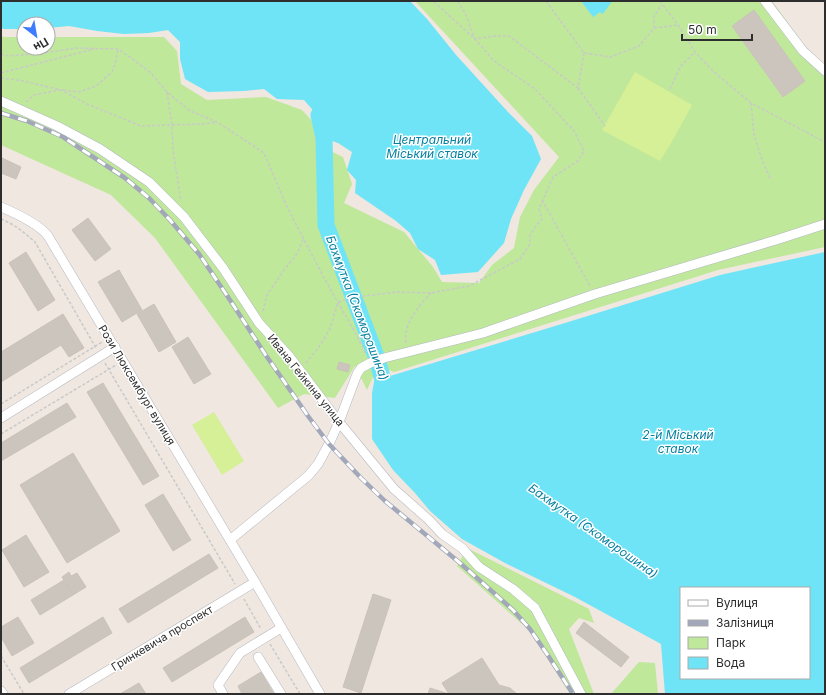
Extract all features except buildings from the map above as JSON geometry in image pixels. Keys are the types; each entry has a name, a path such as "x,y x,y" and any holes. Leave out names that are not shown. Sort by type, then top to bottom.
{"street":[{"path":"765,1 803,51 825,71"},
{"name":"Ивана Гейкина улица","path":"1,101 57,126 100,149 149,182 184,217 223,268 260,323 289,356 339,422 394,489 429,520 442,534 462,548 479,567 513,589 535,608 581,694"},
{"name":"Рози Люксембург вулиця","path":"1,207 44,231 115,347 320,694"},
{"path":"230,540 308,476 318,464 339,422 357,374 361,368 370,363 483,332 594,294 825,224"},
{"path":"1,418 115,347"},
{"name":"Гринкевича проспект","path":"69,694 255,582"},
{"path":"224,694 218,685 240,653 281,628"},
{"path":"258,657 281,694"}],"path":[{"path":"338,302 356,297 398,292 431,293 469,286 520,258 530,244 530,236 542,220 539,209 553,177 578,161 584,151 574,131 535,90 494,61 475,39 433,1"},
{"path":"458,1 465,13 475,39"},
{"path":"546,1 584,53 610,57 639,46 654,28 654,16 662,4"},
{"path":"660,1 678,25 695,52 714,72 751,103 825,142"},
{"path":"654,28 678,25"},
{"path":"475,39 494,36 509,36 578,88 605,126"},
{"path":"1,54 8,56 34,54 77,48 118,49 151,73 167,92 190,111 217,122 264,153 288,209 304,237 323,276 356,334 370,363"},
{"path":"1,73 96,48"},
{"path":"1,78 23,80 61,90 79,92 96,86 112,72 118,49"},
{"path":"670,89 680,67 695,52"},
{"path":"578,88 584,53"},
{"path":"19,109 34,95 61,90 87,104 141,126 204,124 217,122"},
{"path":"167,92 172,125 173,150 181,202"},
{"path":"751,103 754,135 762,160 771,180"},
{"path":"542,200 594,294"},
{"path":"1,219 36,242 95,346 300,694"},
{"path":"260,323 267,295 297,254 304,237"},
{"path":"407,352 405,336 407,327 417,309 431,293"},
{"path":"299,370 319,347 330,329 338,302"},
{"path":"1,404 109,338"},
{"path":"1,434 122,360"},
{"path":"1,656 24,694"}],"green space":[{"path":"415,1 772,1 816,61 825,70 825,247 718,270 394,372 378,366 367,390 355,366 335,398 304,394 278,408 155,238 111,195 1,145 1,36 16,37 16,56 56,56 56,37 164,37 177,51 181,84 207,100 266,97 302,110 313,122 320,146 343,157 352,184 344,203 404,232 433,267 442,282 479,283 492,265 514,248 520,217 534,190 559,157"},
{"path":"635,72 692,105 660,161 602,130"},
{"path":"214,412 244,461 222,475 192,425"},
{"path":"467,548 589,609 594,623 579,618 569,629 594,694 570,694 531,632 457,566"},
{"path":"639,662 655,663 658,694 611,694"}],"water":[{"name":"Центральний Міський ставок","path":"1,1 410,1 427,19 457,56 532,136 541,159 524,190 511,219 504,243 478,272 441,275 435,260 418,249 410,233 396,221 355,193 356,180 347,170 352,152 338,143 321,137 318,116 304,100 277,99 264,89 208,92 185,79 180,59 180,42 168,30 149,33 124,34 69,26 56,27 56,16 16,16 16,29 1,28"},
{"path":"581,1 613,1 602,14 600,12 593,17"},
{"name":"2-й Міський ставок","path":"825,252 825,694 665,694 661,644 575,597 505,563 462,539 430,511 393,470 372,439 372,393 376,371 380,368 390,376 720,275"}],"waterway":[{"name":"Бахмутка (Скоморошина)","path":"319,115 324,138 326,225 376,356 382,377 388,389"}],"railway":[{"path":"1,113 27,121 63,137 125,178 149,198 199,254 265,354 329,444 385,501 460,563 513,610 530,629 573,694"}]}
